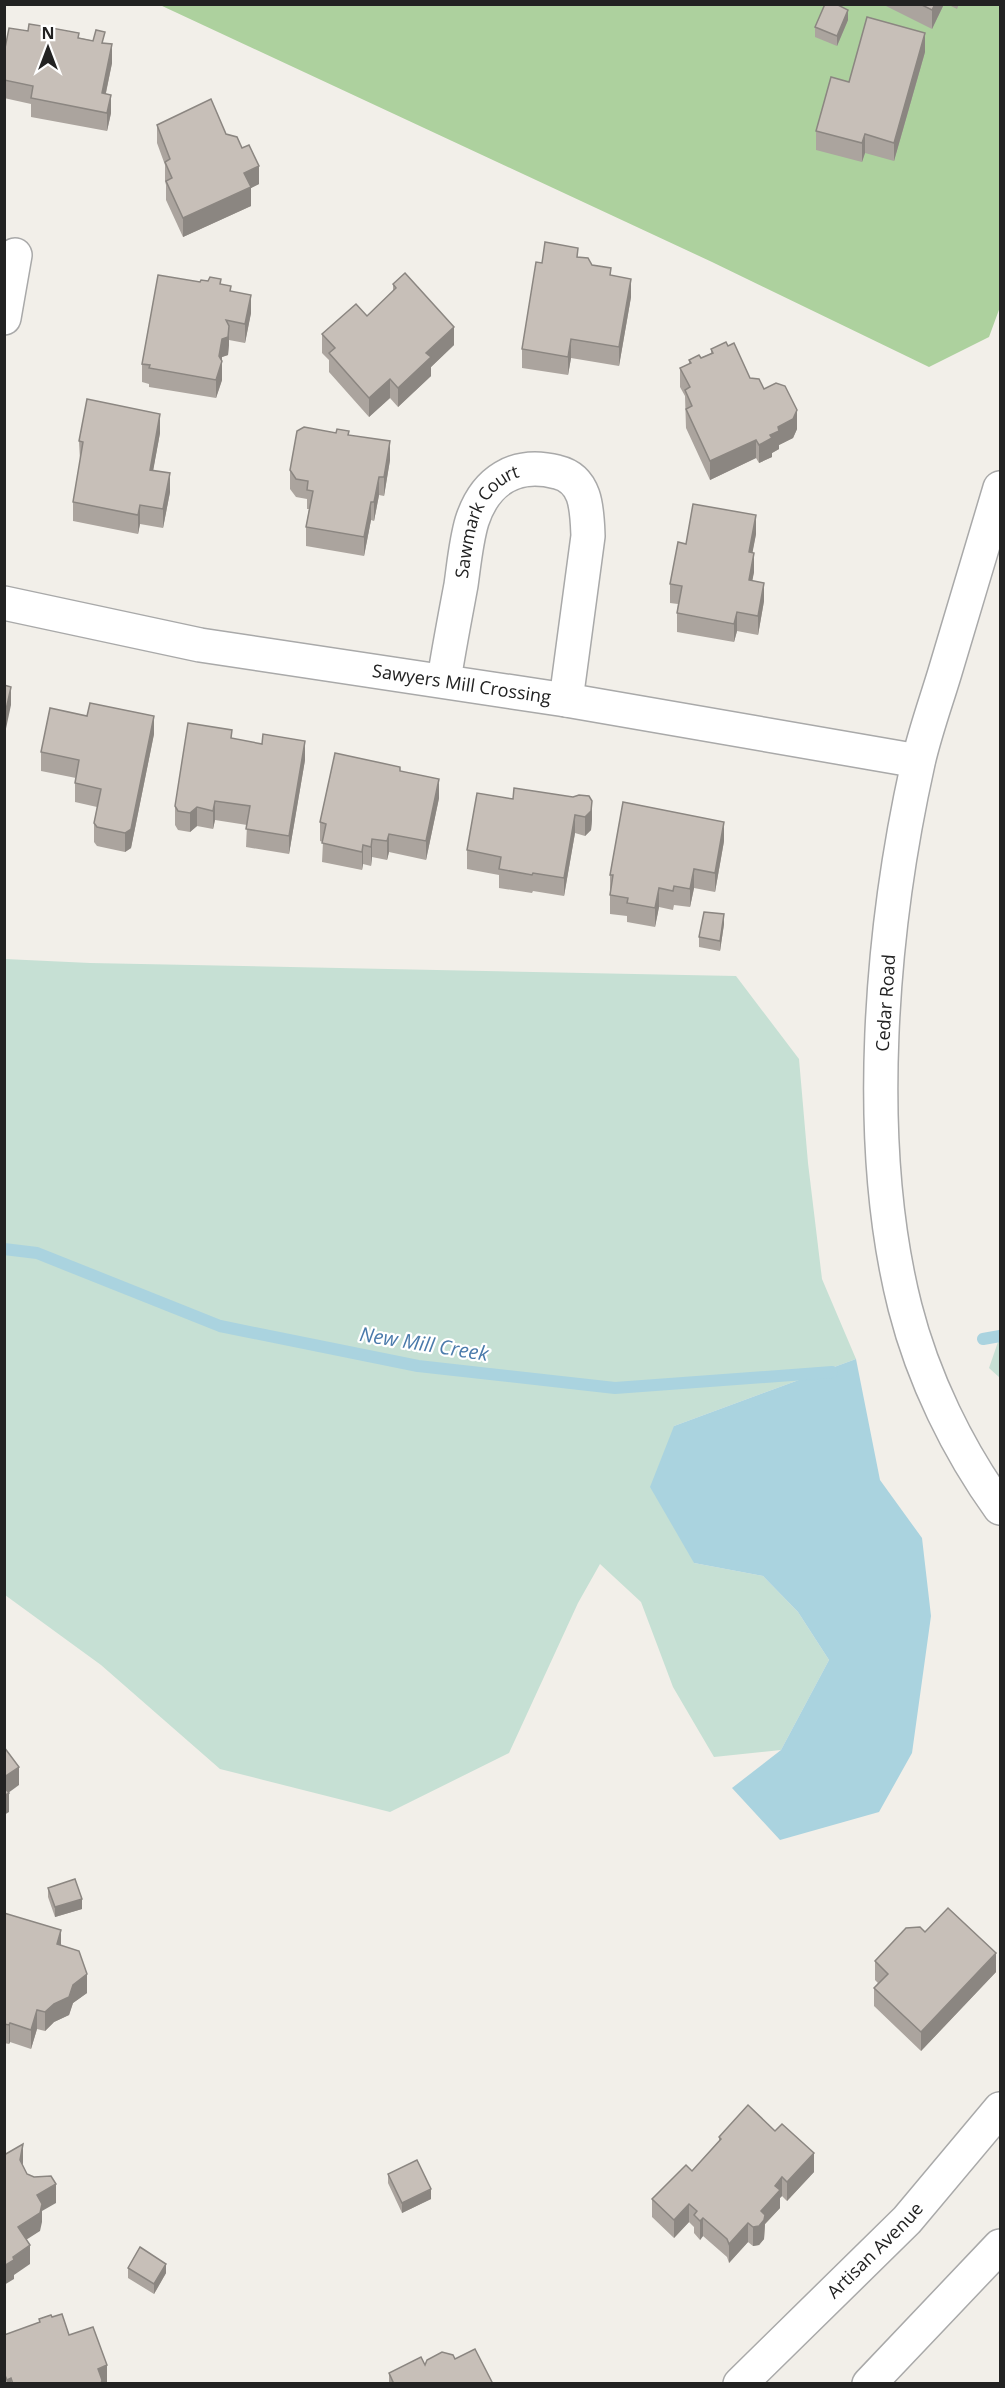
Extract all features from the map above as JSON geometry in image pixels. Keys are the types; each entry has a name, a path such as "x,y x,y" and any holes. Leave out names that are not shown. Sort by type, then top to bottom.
{"street":[{"path":"4,318 15,255"},
{"name":"Sawmark Court","path":"444,680 472,520 490,487 509,473 528,468 543,468 562,473 577,483 585,497 587,511 588,536 566,700"},
{"name":"Cedar Road","path":"1000,488 918,761 899,863 885,987 881,1080 882,1134 891,1238 906,1308 927,1372 950,1424 981,1482 1000,1508"},
{"name":"Sawyers Mill Crossing","path":"4,603 200,645 444,680 918,761"},
{"name":"Artisan Avenue","path":"741,2384 907,2220 1000,2109"},
{"path":"869,2384 1000,2246"}],"green space":[{"path":"160,5 1000,5 1000,307 989,337 929,367 712,262"},
{"path":"5,959 90,963 736,976 799,1059 808,1163 822,1279 856,1359 674,1426 694,1563 763,1576 798,1612 829,1660 781,1750 714,1757 673,1687 641,1602 600,1564 578,1603 509,1753 390,1812 220,1769 101,1665 5,1595"},
{"path":"1000,1336 1000,1378 989,1368"}],"water":[{"path":"856,1359 880,1480 922,1538 931,1616 912,1753 879,1812 780,1840 732,1788 781,1750 829,1660 798,1612 763,1576 694,1563 650,1487 674,1426"}],"building":[{"path":"825,4 836,4 848,10 837,36 815,27"},
{"path":"920,4 935,4 932,10"},
{"path":"867,17 925,33 894,143 865,134 862,143 816,131 831,77 849,82"},
{"path":"29,24 42,26 41,30 51,32 52,28 79,33 78,38 93,41 96,30 105,32 102,43 112,44 102,93 111,95 107,113 31,98 33,86 4,80 4,53 9,28 28,31"},
{"path":"211,99 226,134 237,137 242,148 249,145 259,166 244,173 251,187 183,218 166,181 172,178 165,162 170,159 157,125"},
{"path":"545,242 578,248 577,257 588,258 592,265 611,268 610,275 631,279 619,347 571,339 568,357 522,349 536,262 542,263"},
{"path":"405,273 454,327 426,353 431,357 398,388 390,379 369,398 329,353 335,348 322,334 356,304 367,316 396,288 393,284"},
{"path":"158,275 200,282 201,280 208,281 210,277 221,279 220,284 231,286 230,291 251,295 245,324 226,320 229,326 228,337 222,339 219,356 222,361 216,380 149,368 150,365 142,364"},
{"path":"726,342 728,346 734,343 750,378 759,379 764,389 776,383 785,386 797,410 793,419 778,427 779,431 770,435 772,438 759,445 756,440 710,461 686,409 692,406 685,390 690,387 680,368 691,363 689,360 699,355 701,358 713,353 711,349"},
{"path":"87,399 160,414 150,470 170,473 163,509 140,505 138,515 73,502 83,442 79,441"},
{"path":"304,427 336,433 337,429 349,431 348,435 390,441 384,477 379,477 364,537 306,527 313,491 307,490 308,481 296,479 290,470 297,431"},
{"path":"693,504 756,515 749,552 754,553 749,580 764,583 758,616 737,612 734,624 677,613 682,586 670,584 678,542 686,544"},
{"path":"4,685 11,687 4,719"},
{"path":"90,703 154,716 131,829 125,833 97,827 94,823 101,789 75,783 79,760 41,752 50,708 87,716"},
{"path":"188,723 232,730 231,738 262,744 263,734 305,741 289,836 246,829 250,806 215,801 213,811 197,807 190,813 178,811 175,806"},
{"path":"335,753 400,767 400,771 439,779 426,841 389,834 387,841 372,839 371,847 363,845 362,852 322,843 326,824 320,822"},
{"path":"514,788 573,797 589,796 592,801 591,811 585,817 575,815 564,878 499,869 501,857 467,850 477,793 513,799"},
{"path":"623,802 724,822 715,873 694,869 690,889 674,886 673,891 659,888 655,908 627,903 628,898 610,895 613,875 610,875"},
{"path":"704,912 724,914 720,941 699,937"},
{"path":"4,1747 19,1767 4,1777"},
{"path":"75,1879 82,1899 55,1907 48,1888"},
{"path":"948,1908 996,1953 921,2032 874,1988 888,1974 875,1961 906,1928 920,1927 925,1932"},
{"path":"4,1913 61,1930 57,1944 79,1951 87,1974 73,1985 69,1997 54,2004 45,2012 37,2010 31,2030 10,2023 9,2025 4,2024"},
{"path":"748,2105 775,2131 782,2124 814,2153 787,2182 782,2177 775,2186 780,2190 761,2211 765,2215 759,2226 753,2227 748,2223 729,2244 727,2239 703,2218 700,2221 694,2215 697,2211 689,2204 674,2220 652,2199 686,2165 692,2171"},
{"path":"23,2144 20,2160 27,2174 34,2177 51,2176 56,2184 37,2195 42,2204 40,2213 18,2227 30,2245 4,2266 4,2155"},
{"path":"417,2160 431,2189 402,2203 388,2174"},
{"path":"140,2247 166,2264 154,2284 128,2268"},
{"path":"62,2314 69,2335 93,2327 107,2365 98,2369 101,2384 13,2384 11,2378 7,2380 4,2373 4,2335 40,2322 39,2319"},
{"path":"475,2349 493,2384 394,2384 389,2373 421,2357 425,2365 427,2360 442,2352 453,2355 455,2359"}],"waterway":[{"name":"New Mill Creek","path":"4,1249 37,1253 220,1326 418,1366 615,1388 832,1372"},
{"name":"New Mill Creek","path":"983,1339 1000,1336"}]}
